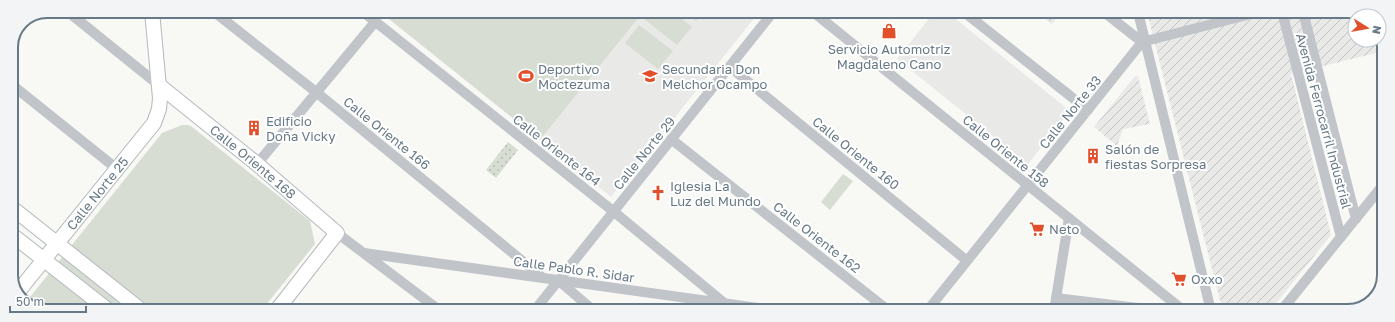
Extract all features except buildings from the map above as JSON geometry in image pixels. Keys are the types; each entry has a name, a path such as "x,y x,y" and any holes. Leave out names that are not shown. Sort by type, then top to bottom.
{"street":[{"name":"Calle Oriente 168","path":"76,18 257,164 337,233 431,304"},
{"name":"Calle Norte 25","path":"21,288 154,123 159,109 160,86 153,18"},
{"name":"Calle Oriente 166","path":"222,18 316,92 542,277"},
{"name":"Calle Oriente 164","path":"370,18 613,211 724,303"},
{"name":"Calle Norte 29","path":"539,304 768,18"},
{"name":"Calle Oriente 158","path":"821,18 1175,304"},
{"path":"972,18 1088,110"},
{"path":"1112,18 1144,42"},
{"path":"1139,18 1209,304"},
{"path":"1144,42 1236,18"},
{"name":"Avenida Ferrocarril Industrial","path":"1284,18 1341,237"},
{"name":"Avenida Ferrocarril Industrial","path":"1305,18 1356,219"},
{"path":"257,164 375,22"},
{"name":"Calle Norte 33","path":"932,304 966,260 1144,42"},
{"name":"Calle Oriente 160","path":"730,67 966,260"},
{"path":"18,90 117,169"},
{"name":"Calle Oriente 162","path":"671,139 880,304"},
{"path":"1287,304 1377,194"},
{"path":"18,213 133,304"},
{"path":"1055,304 1068,218"},
{"path":"287,304 337,233"},
{"path":"18,240 100,304"},
{"name":"Calle Pablo R. Sidar","path":"364,253 731,304"},
{"path":"558,280 586,304"},
{"path":"1056,298 1105,304"}],"shaded area":[{"name":"Deportivo Moctezuma","path":"388,18 638,18 540,140"},
{"name":"Secundaria Don Melchor Ocampo","path":"638,18 754,18 611,197 540,140"},
{"path":"681,18 692,27 677,45 644,19"},
{"path":"929,18 954,18 1070,111 1028,164 897,59"},
{"path":"1044,18 1057,18 1052,24"},
{"path":"1149,18 1347,18 1347,48 1377,48 1377,53 1291,74 1331,235 1276,304 1221,304"},
{"path":"639,25 673,51 658,69 625,43"},
{"path":"1135,76 1138,76 1150,124 1123,129 1117,146 1094,127"},
{"path":"182,125 191,126 310,221 315,244 267,304 47,304 36,302 29,298 162,133"},
{"path":"508,142 518,150 496,178 486,170"},
{"path":"843,174 853,181 830,210 821,202"}],"place":[{"name":"Servicio Automotriz Magdaleno Cano","path":"889,31"},
{"name":"Deportivo Moctezuma","path":"526,76"},
{"name":"Secundaria Don Melchor Ocampo","path":"650,76"},
{"name":"Edificio Doña Vicky","path":"254,128"},
{"name":"Salón de fiestas Sorpresa","path":"1093,156"},
{"name":"Iglesia La Luz del Mundo","path":"658,193"},
{"name":"Neto","path":"1037,229"},
{"name":"Oxxo","path":"1179,279"}]}
